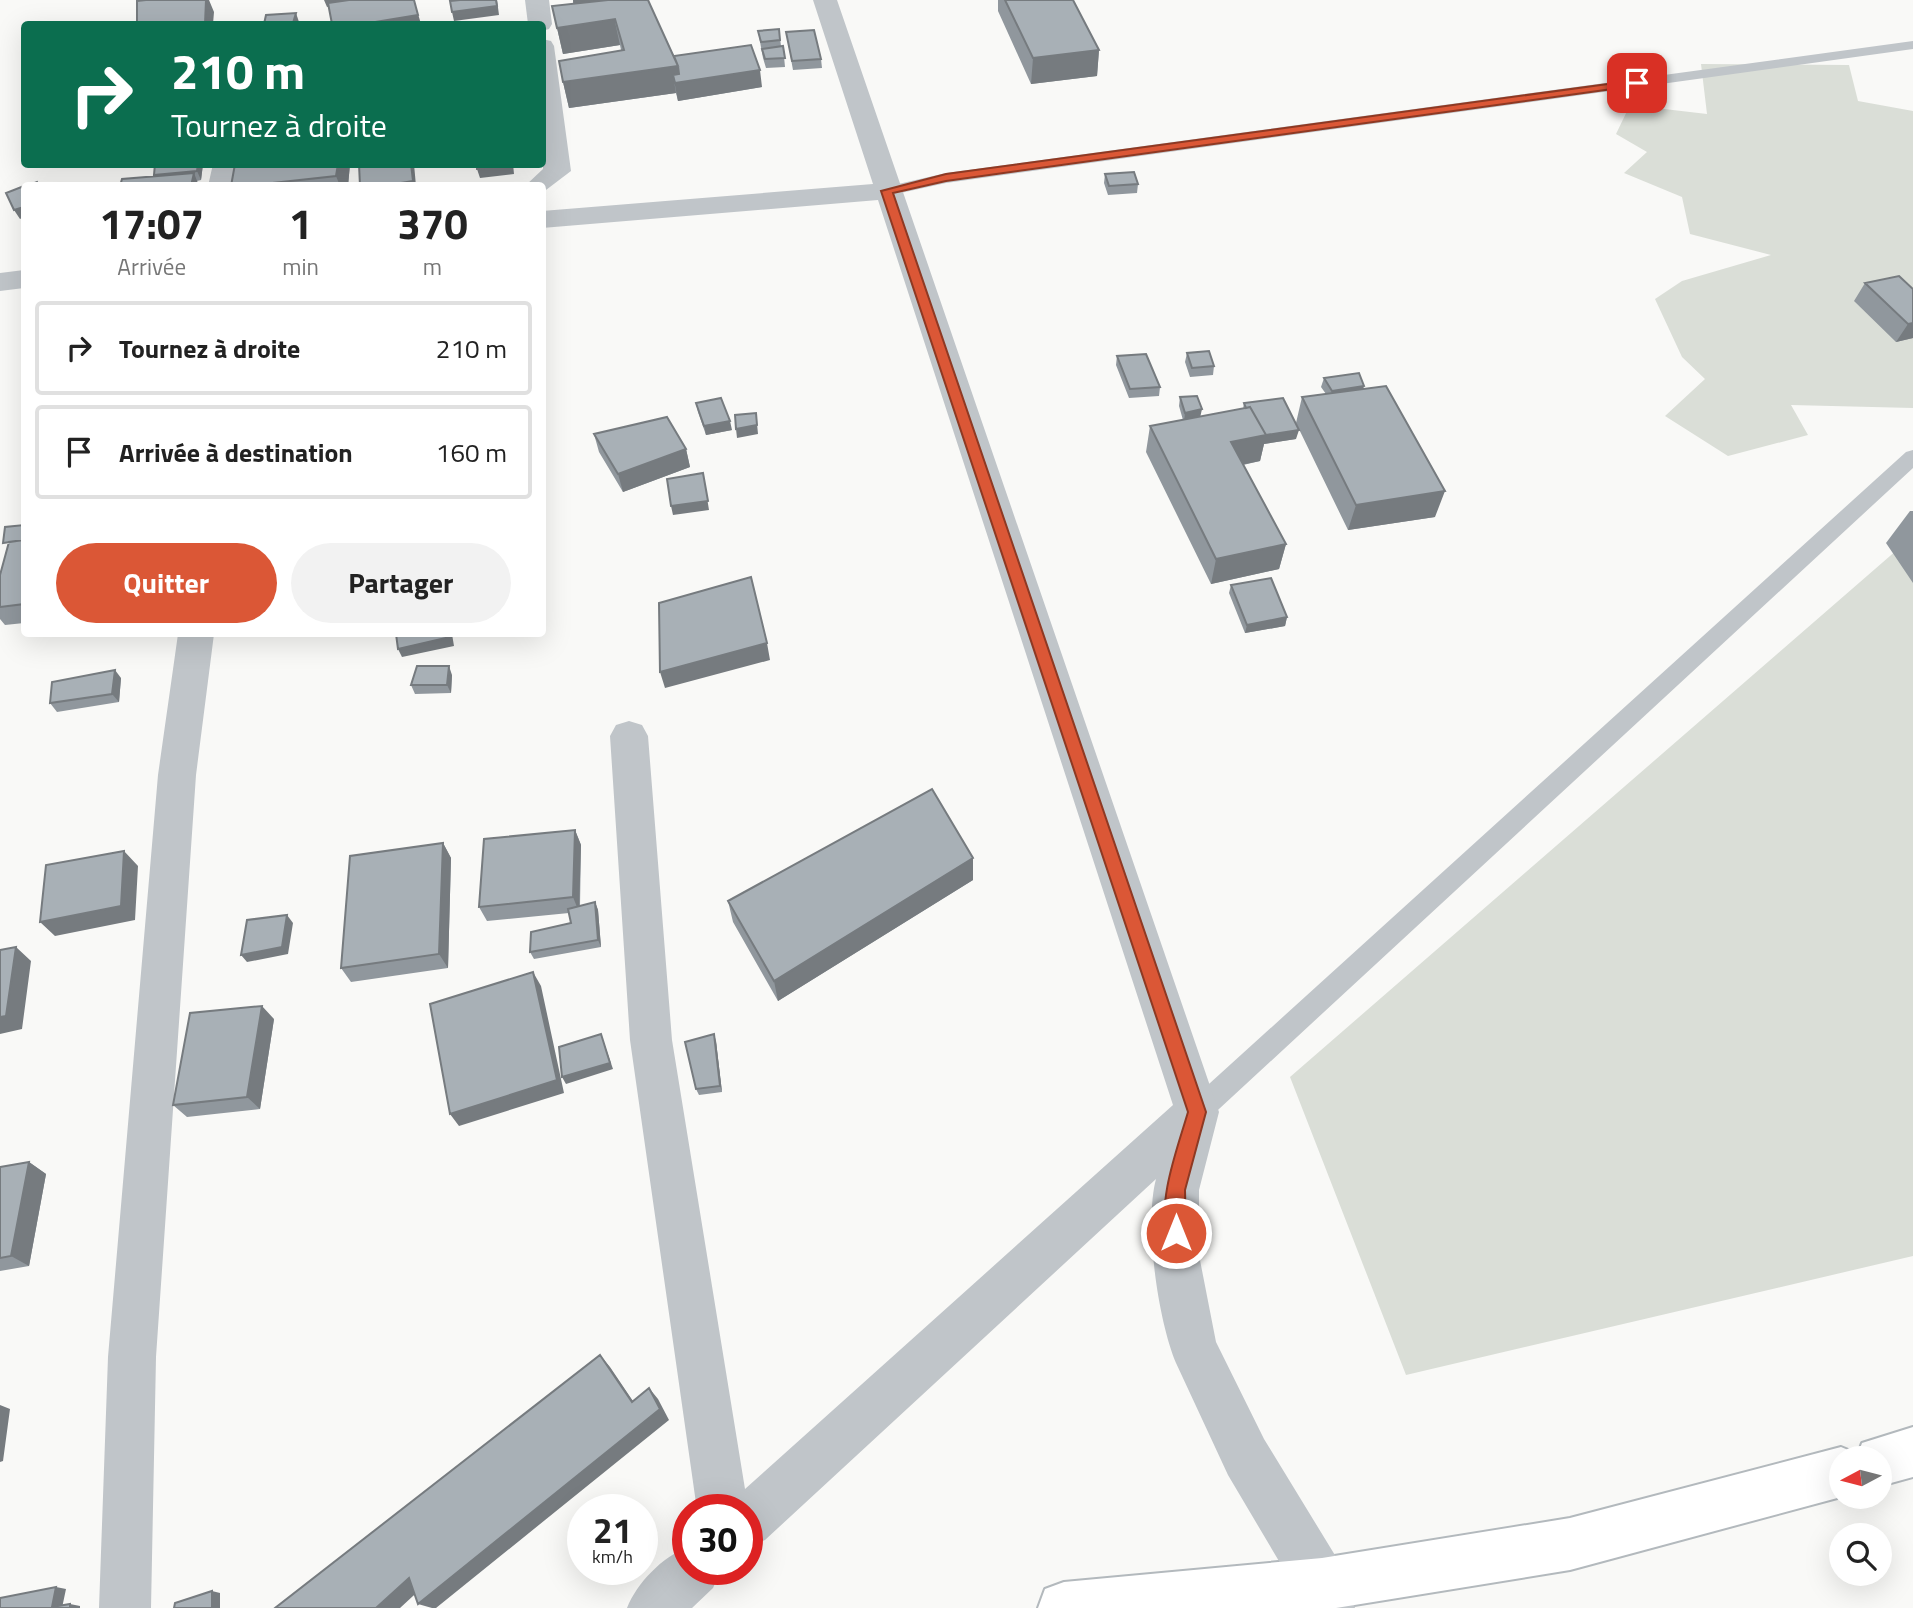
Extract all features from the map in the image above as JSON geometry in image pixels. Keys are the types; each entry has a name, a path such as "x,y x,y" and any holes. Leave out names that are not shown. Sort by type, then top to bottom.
{"main road":[{"path":"1892,1458 1913,1452"},
{"path":"1064,1608 1326,1596 1570,1544 1829,1475"}],"street":[{"path":"537,0 540,21"},
{"path":"825,0 1197,1112 1176,1190 1176,1255 1193,1346 1246,1457 1326,1596"},
{"path":"543,182 557,171 546,79"},
{"path":"546,220 887,191"},
{"path":"0,282 21,279"},
{"path":"125,1608 132,1357 177,775 196,637"},
{"path":"629,736 651,1040 721,1494"},
{"path":"763,1507 1197,1112"},
{"path":"653,1608 678,1585"}],"lane":[{"path":"887,191 946,178 1913,45"},
{"path":"1197,1112 1913,457"}],"shaded area":[{"path":"1701,64 1849,65 1858,101 1913,111 1913,408 1791,405 1808,435 1728,456 1665,416 1705,379 1682,357 1655,299 1682,281 1771,255 1690,234 1682,197 1624,173 1647,152 1616,134 1630,105 1707,114"},
{"path":"1913,536 1913,1256 1406,1375 1290,1077"}],"building":[{"path":"206,0 205,21 137,21 137,1"},
{"path":"349,0 414,0 418,15 381,21 331,21 328,3"},
{"path":"496,0 497,6 452,12 450,1"},
{"path":"608,0 648,0 678,66 563,82 559,61 624,50 615,19 557,28 552,6"},
{"path":"1005,0 1073,0 1099,50 1033,58"},
{"path":"296,13 294,21 265,21 266,15"},
{"path":"779,29 780,40 761,42 758,31"},
{"path":"814,30 821,59 792,61 786,32"},
{"path":"751,45 760,70 675,83 673,75 679,74 674,56"},
{"path":"783,46 785,58 765,59 762,49"},
{"path":"155,168 197,168 197,171 154,175"},
{"path":"234,168 337,168 336,176 282,182 232,182"},
{"path":"359,168 411,168 413,181 360,182"},
{"path":"1134,172 1138,184 1109,186 1105,174"},
{"path":"194,173 192,182 121,182 122,179"},
{"path":"21,187 21,208 14,210 6,193"},
{"path":"1899,276 1913,289 1913,323 1908,324 1865,283"},
{"path":"1209,351 1214,366 1192,368 1187,353"},
{"path":"1146,354 1160,387 1130,389 1117,356"},
{"path":"1359,373 1364,386 1332,391 1324,378"},
{"path":"1386,386 1445,491 1356,505 1302,397"},
{"path":"1197,396 1202,409 1185,413 1180,397"},
{"path":"721,398 730,421 704,426 696,403"},
{"path":"1283,398 1299,430 1266,435 1250,407 1246,408 1244,403"},
{"path":"1250,407 1266,435 1231,442 1286,544 1216,559 1150,426"},
{"path":"756,413 757,425 736,429 735,415"},
{"path":"667,417 686,449 618,474 594,434"},
{"path":"703,473 708,501 671,506 667,479"},
{"path":"21,525 21,540 3,543 5,527"},
{"path":"21,540 21,604 0,607 0,575 9,542"},
{"path":"751,577 767,643 660,672 659,603"},
{"path":"1271,578 1287,617 1247,625 1231,585"},
{"path":"396,637 450,637 398,649"},
{"path":"417,666 449,666 447,685 411,685"},
{"path":"115,670 112,694 50,703 52,682"},
{"path":"932,789 973,858 774,981 728,901"},
{"path":"575,830 573,897 479,907 484,839"},
{"path":"443,843 439,954 341,968 350,856"},
{"path":"124,851 121,906 40,922 46,865"},
{"path":"595,902 598,940 530,952 531,932 571,923 568,909"},
{"path":"287,915 282,947 241,955 247,920"},
{"path":"16,947 6,1016 0,1017 0,950"},
{"path":"533,972 557,1080 450,1114 430,1004"},
{"path":"262,1006 247,1097 173,1105 190,1013"},
{"path":"601,1034 610,1063 562,1077 559,1047"},
{"path":"714,1034 720,1086 696,1089 685,1042"},
{"path":"29,1162 11,1256 0,1258 0,1167"},
{"path":"600,1355 632,1402 649,1388 660,1409 418,1604 409,1578 376,1608 275,1608"},
{"path":"56,1587 52,1607 70,1604 70,1608 0,1608 0,1598"},
{"path":"212,1591 212,1608 174,1608 175,1603"}],"route":[{"path":"1176,1233 1176,1190 1197,1112 887,191 946,178 1637,83"}]}
